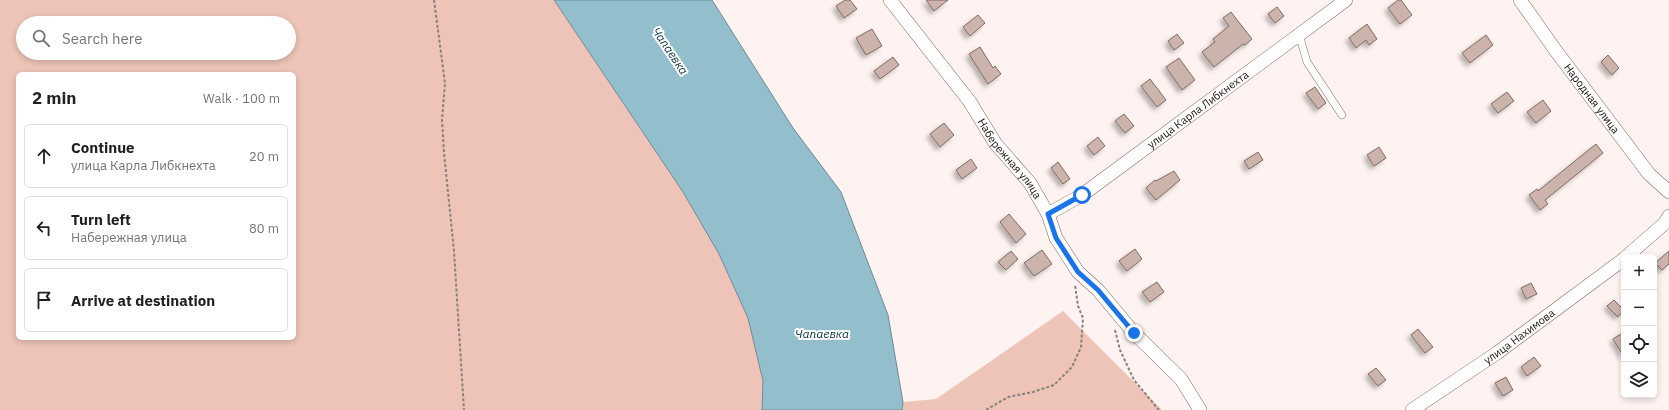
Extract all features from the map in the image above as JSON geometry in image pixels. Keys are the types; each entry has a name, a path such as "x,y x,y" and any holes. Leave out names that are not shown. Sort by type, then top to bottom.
{"street":[{"name":"Набережная улица","path":"890,0 970,102 995,143 1030,183 1048,214 1056,238 1078,272 1098,290 1134,333 1181,379 1200,410"},
{"name":"улица Карла Либкнехта","path":"1048,214 1082,195 1299,33 1346,0"},
{"name":"Народная улица","path":"1520,0 1556,51 1640,163 1649,174 1669,192"},
{"name":"улица Нахимова","path":"1630,254 1665,223 1669,216"},
{"name":"улица Нахимова","path":"1412,410 1497,353 1621,261"}],"lane":[{"path":"1299,33 1307,62 1342,115"}],"path":[{"path":"434,0 445,83 442,120 454,251 464,410"},
{"path":"986,410 1008,396 1033,392 1054,385 1072,367 1081,347 1083,318 1074,288 1078,272"},
{"path":"1115,330 1120,350 1134,380 1159,410"}],"shaded area":[{"path":"0,0 554,0 683,192 719,254 748,318 763,381 762,410 0,410"},
{"path":"1063,311 1162,410 902,410 903,402 936,399"}],"water":[{"name":"Чапаевка","path":"554,0 712,0 793,128 841,192 888,315 903,402 902,410 762,410 763,381 748,318 719,254 683,192"}],"building":[{"path":"845,0 850,0 857,9 844,18 836,6"},
{"path":"926,0 948,0 934,11"},
{"path":"1398,0 1401,0 1412,15 1400,24 1388,8"},
{"path":"1277,7 1284,16 1275,23 1268,14"},
{"path":"1231,12 1252,39 1245,45 1243,44 1214,67 1202,52 1215,42 1213,39 1229,26 1223,18"},
{"path":"978,15 985,23 970,36 963,27"},
{"path":"1367,24 1377,39 1369,45 1366,40 1356,48 1349,38"},
{"path":"872,29 882,46 866,55 856,38"},
{"path":"1177,34 1184,43 1174,50 1168,41"},
{"path":"1486,35 1493,45 1470,63 1462,53"},
{"path":"980,47 993,68 995,66 1001,74 988,84 969,54"},
{"path":"1608,55 1619,68 1612,75 1601,62"},
{"path":"893,57 899,65 880,79 874,71"},
{"path":"1179,58 1195,80 1182,90 1166,67"},
{"path":"1150,79 1166,100 1157,107 1141,86"},
{"path":"1315,87 1326,103 1318,109 1306,93"},
{"path":"1507,92 1514,101 1498,113 1491,104"},
{"path":"1543,100 1551,111 1536,123 1527,112"},
{"path":"1124,114 1134,126 1125,133 1115,121"},
{"path":"944,123 954,135 940,147 930,134"},
{"path":"1098,137 1105,146 1094,155 1087,146"},
{"path":"1596,144 1603,153 1545,200 1548,204 1540,210 1529,195 1537,189 1538,191"},
{"path":"1379,147 1386,158 1374,166 1367,155"},
{"path":"1258,152 1263,160 1249,169 1244,161"},
{"path":"971,159 977,168 962,179 956,170"},
{"path":"1058,162 1070,179 1063,184 1051,168"},
{"path":"1174,171 1180,180 1156,200 1146,188 1155,180 1156,181"},
{"path":"1009,214 1026,234 1016,243 1000,222"},
{"path":"1135,249 1142,259 1127,271 1119,261"},
{"path":"1042,250 1052,264 1034,276 1024,263"},
{"path":"1011,251 1018,259 1006,270 998,262"},
{"path":"1669,251 1669,264 1662,270 1657,265 1657,261"},
{"path":"1157,282 1164,292 1150,302 1142,292"},
{"path":"1531,283 1537,294 1526,299 1521,288"},
{"path":"1614,300 1621,307 1621,314 1618,317 1607,306"},
{"path":"1418,329 1433,347 1425,353 1411,335"},
{"path":"1621,334 1621,352 1613,339"},
{"path":"1534,357 1541,366 1527,376 1521,367"},
{"path":"1376,368 1386,380 1378,386 1368,374"},
{"path":"1506,377 1513,390 1503,396 1495,383"}],"route":[{"path":"1082,195 1048,214 1056,238 1078,272 1098,290 1134,333"}]}
